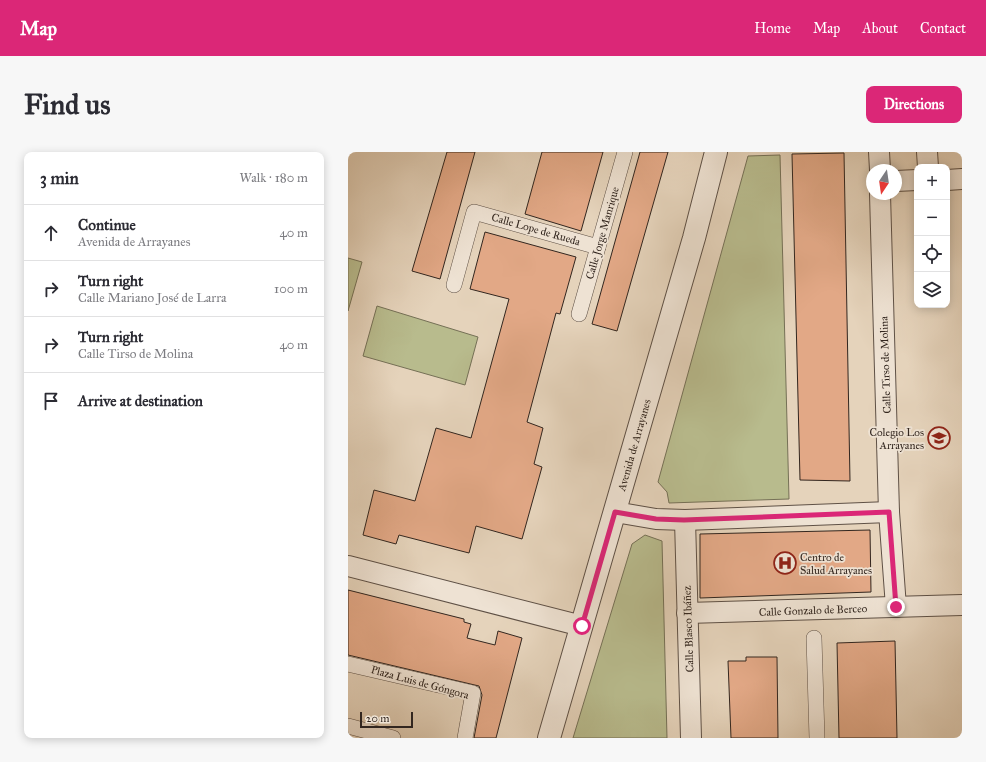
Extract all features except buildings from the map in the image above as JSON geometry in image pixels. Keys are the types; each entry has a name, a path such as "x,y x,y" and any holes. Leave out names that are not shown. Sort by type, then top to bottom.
{"street":[{"name":"Calle Jorge Manrique","path":"579,314 625,152"},
{"name":"Avenida de Arrayanes","path":"549,738 694,238 716,152"},
{"path":"880,152 880,164"},
{"path":"927,152 928,164"},
{"path":"950,180 962,179"},
{"path":"902,181 914,180"},
{"name":"Calle Tirso de Molina","path":"880,200 889,512 896,607"},
{"name":"Calle Lope de Rueda","path":"454,284 474,212 598,247"},
{"path":"615,512 656,519 684,520 889,512"},
{"name":"Calle Blasco Ibáñez","path":"684,520 691,738"},
{"path":"348,566 582,626"},
{"name":"Calle Gonzalo de Berceo","path":"687,613 962,605"},
{"path":"814,638 817,738"},
{"name":"Plaza Luis de Góngora","path":"348,664 473,693 465,738"},
{"path":"348,726 394,738"}],"green space":[{"path":"780,155 789,499 669,503 667,492 658,482 748,156"},
{"path":"348,258 362,262 348,311"},
{"path":"377,306 478,337 465,385 363,356"},
{"path":"645,535 662,541 667,738 573,738 632,544"}],"place":[{"name":"Colegio Los Arrayanes","path":"939,438"},
{"name":"Centro de Salud Arrayanes","path":"785,563"}],"route":[{"path":"582,626 615,512 656,519 684,520 889,512 896,607"}]}
